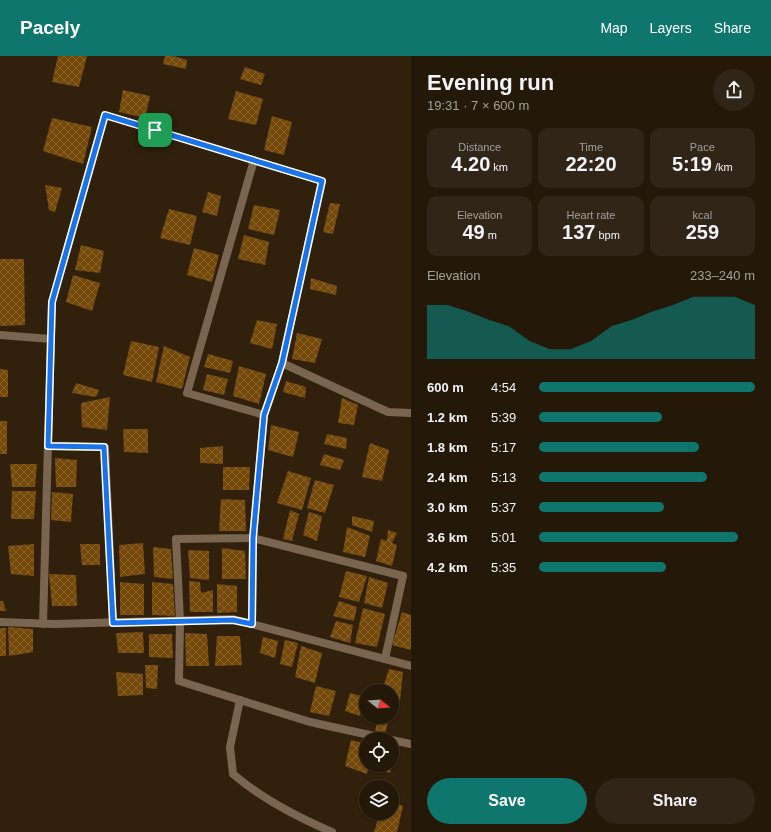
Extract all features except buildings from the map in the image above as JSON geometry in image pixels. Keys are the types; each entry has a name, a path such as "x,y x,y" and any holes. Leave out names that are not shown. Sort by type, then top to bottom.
{"street":[{"path":"44,624 52,302 105,115 322,181 282,363 264,415 253,538 252,624"},
{"path":"254,160 187,393 264,415"},
{"path":"0,334 51,339"},
{"path":"282,363 388,412 411,413"},
{"path":"48,446 104,447 113,623"},
{"path":"359,733 310,722 179,681 180,621 176,539 253,538 404,576 385,659"},
{"path":"0,622 44,624 233,620 411,666"},
{"path":"240,700 230,748 233,774 246,785 300,818 332,832"},
{"path":"399,741 411,744"}],"route":[{"path":"105,115 155,130 322,181 282,363 264,415 253,538 252,624 233,620 113,623 104,447 48,446 52,302 105,115"}]}
